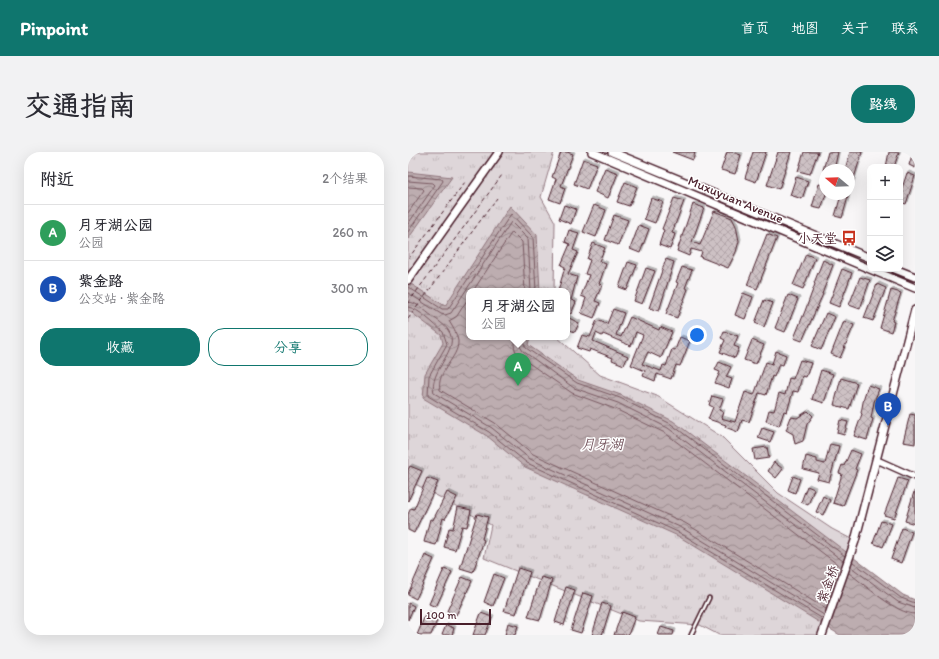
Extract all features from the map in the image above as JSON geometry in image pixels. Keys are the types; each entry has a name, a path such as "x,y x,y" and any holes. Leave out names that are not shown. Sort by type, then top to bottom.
{"main road":[{"path":"409,278 499,152"},
{"name":"Muxuyuan Avenue","path":"592,152 915,288"},
{"name":"Muxuyuan Avenue","path":"612,152 867,257"},
{"path":"902,272 915,277"},
{"name":"紫金桥","path":"822,635 855,541 915,310"}],"street":[{"path":"877,460 915,477"}],"lane":[{"path":"691,635 709,598"}],"path":[{"path":"408,303 502,175"},
{"path":"408,259 465,182"},
{"path":"408,319 426,292 497,198"}],"green space":[{"path":"408,152 499,152 408,280"},
{"path":"500,152 554,152 541,197 555,222 554,288 466,288 466,340 560,340 600,375 657,396 722,437 778,493 832,529 855,541 822,635 719,635 700,625 639,621 484,558 491,525 408,480 408,288"}],"water":[{"path":"408,172 452,177 408,239"},
{"name":"月牙湖","path":"510,206 537,235 540,288 466,288 466,340 529,340 528,345 578,380 621,395 673,421 903,595 915,600 915,635 840,635 678,536 525,467 487,436 423,398 425,374 443,343 441,335 408,310 408,282 445,306"}],"building":[{"path":"561,152 573,154 561,186 565,188 560,203 549,199 556,179 552,177"},
{"path":"672,152 695,152 693,160"},
{"path":"727,152 741,155 735,174 721,170"},
{"path":"753,152 766,152 756,182 745,178"},
{"path":"778,152 791,152 779,189 767,185"},
{"path":"804,152 818,152 810,174 798,171"},
{"path":"828,152 838,152 835,164 825,164"},
{"path":"850,152 862,152 855,175 855,164 847,164"},
{"path":"889,152 899,152 895,164 887,164"},
{"path":"913,152 915,152 915,168 909,165"},
{"path":"583,159 597,164 587,189 574,184"},
{"path":"605,168 618,173 608,198 595,192"},
{"path":"907,173 915,176 906,204 903,203 903,185"},
{"path":"796,177 808,181 802,199 790,195"},
{"path":"625,182 637,187 629,206 617,202"},
{"path":"819,184 819,200 824,200 821,209 812,207"},
{"path":"651,198 663,202 655,223 644,219"},
{"path":"674,198 684,201 672,233 675,234 670,249 659,245 664,230 662,229"},
{"path":"840,200 847,200 842,218 835,216"},
{"path":"693,204 704,208 692,242 700,245 714,211 732,218 736,226 739,241 736,252 728,268 700,257 702,252 691,249 689,256 677,251"},
{"path":"564,205 576,209 571,224 559,219"},
{"path":"594,205 606,210 596,237 583,232"},
{"path":"614,215 628,220 618,245 605,240"},
{"path":"639,225 649,229 640,253 630,249"},
{"path":"569,230 579,233 573,250 578,252 568,274 577,277 571,300 576,302 571,314 570,288 559,288 565,267 561,265 570,244 565,242"},
{"path":"767,234 777,238 757,289 747,285"},
{"path":"593,243 605,248 599,261 606,264 599,284 602,285 595,301 600,303 594,318 581,313 586,298 581,296 589,275 585,274 590,260 587,259"},
{"path":"806,254 815,258 803,289 793,285"},
{"path":"666,259 674,262 659,311 649,308"},
{"path":"823,260 833,265 823,294 802,341 794,338"},
{"path":"628,262 637,265 627,290 619,287"},
{"path":"682,267 692,270 685,288 688,289 677,318 666,314 678,283 676,282"},
{"path":"646,268 655,271 642,304 634,301"},
{"path":"842,269 852,273 839,307 829,303"},
{"path":"860,277 870,280 860,309 849,305"},
{"path":"877,284 886,288 873,321 864,318"},
{"path":"891,290 901,293 892,321 894,322 891,332 880,328"},
{"path":"743,293 753,297 745,319 735,315"},
{"path":"788,295 798,299 785,332 775,328"},
{"path":"764,300 773,303 764,327 755,323"},
{"path":"613,309 624,313 616,335 621,337 630,317 659,330 660,327 672,332 661,358 648,352 642,364 661,371 663,365 666,366 672,349 675,350 680,337 690,341 680,366 676,365 671,379 657,374 655,381 643,376 645,371 631,365 643,335 636,332 631,346 603,334 602,336 596,333 593,341 628,356 624,365 612,360 613,358 590,349 589,352 577,348 582,335 590,337 597,320 607,324"},
{"path":"826,313 835,317 821,350 812,346"},
{"path":"570,318 579,323 575,332 570,330"},
{"path":"844,321 854,325 840,358 831,354"},
{"path":"724,331 738,336 734,346 739,348 735,358 720,352 725,340 721,338"},
{"path":"752,340 764,345 756,364 744,360"},
{"path":"776,351 786,355 783,365 779,364 774,377 772,376 766,395 759,393 749,422 742,420 738,432 725,427 726,425 708,419 713,407 709,405 712,396 723,399 719,410 723,412 721,418 735,422 745,392 754,395 766,362 772,364"},
{"path":"800,360 811,363 806,377 802,376 798,392 793,391 787,412 784,411 779,426 766,421 769,410 774,411 779,393 785,395 789,378 793,379"},
{"path":"719,362 731,367 726,377 732,379 729,388 715,383 720,372 715,370"},
{"path":"821,370 833,374 824,403 812,399"},
{"path":"841,378 857,383 849,409 834,405"},
{"path":"868,385 879,389 874,402 871,418 873,419 867,440 854,436 862,414 864,397"},
{"path":"808,411 813,416 807,424 803,441 795,444 793,434 786,430 791,417 797,418"},
{"path":"910,414 915,415 915,444 903,442"},
{"path":"840,420 848,422 844,435 837,433"},
{"path":"762,428 774,432 770,442 758,438"},
{"path":"830,444 839,446 829,482 817,479 819,473 803,469 806,456 817,459 817,462 825,464"},
{"path":"767,447 769,458 755,460 753,449"},
{"path":"851,450 861,454 855,469 857,470 843,506 833,503 842,474 839,473"},
{"path":"774,462 783,469 776,478 768,471"},
{"path":"410,466 422,471 408,501 408,470"},
{"path":"793,476 800,479 795,493 788,490"},
{"path":"427,478 438,482 414,533 408,530 408,514 411,508 414,509"},
{"path":"898,478 908,481 894,518 884,515"},
{"path":"807,486 814,489 808,505 801,502"},
{"path":"447,492 457,497 445,519 443,518 436,545 424,542 430,519 433,520"},
{"path":"915,492 915,524 905,521"},
{"path":"823,496 830,500 823,515 816,512"},
{"path":"458,507 471,510 467,527 462,526 455,550 444,547 449,528 453,529"},
{"path":"477,514 488,517 482,539 484,540 473,572 460,568"},
{"path":"881,521 892,524 883,547 873,543"},
{"path":"902,528 912,532 901,563 891,559"},
{"path":"425,555 434,559 416,599 408,594"},
{"path":"518,568 530,572 516,614 504,611"},
{"path":"444,569 452,572 436,607 429,604"},
{"path":"494,574 504,578 493,606 484,602"},
{"path":"462,577 472,581 456,615 447,611"},
{"path":"541,577 552,580 540,620 528,617"},
{"path":"566,587 575,590 564,625 555,622"},
{"path":"583,593 593,596 581,633 571,630"},
{"path":"408,603 414,606 408,620"},
{"path":"602,603 611,606 602,635 592,635"},
{"path":"622,612 635,617 628,635 614,635"},
{"path":"426,613 438,618 431,635 417,635"},
{"path":"481,613 492,617 485,635 473,635"},
{"path":"508,623 518,626 515,635 505,635"},
{"path":"446,625 454,628 452,635 442,635"},
{"path":"661,627 674,631 673,635 658,635"}],"place":[{"name":"小天堂","path":"849,238"},
{"name":"月牙湖公园","path":"518,386"},
{"name":"紫金路","path":"888,426"}]}
